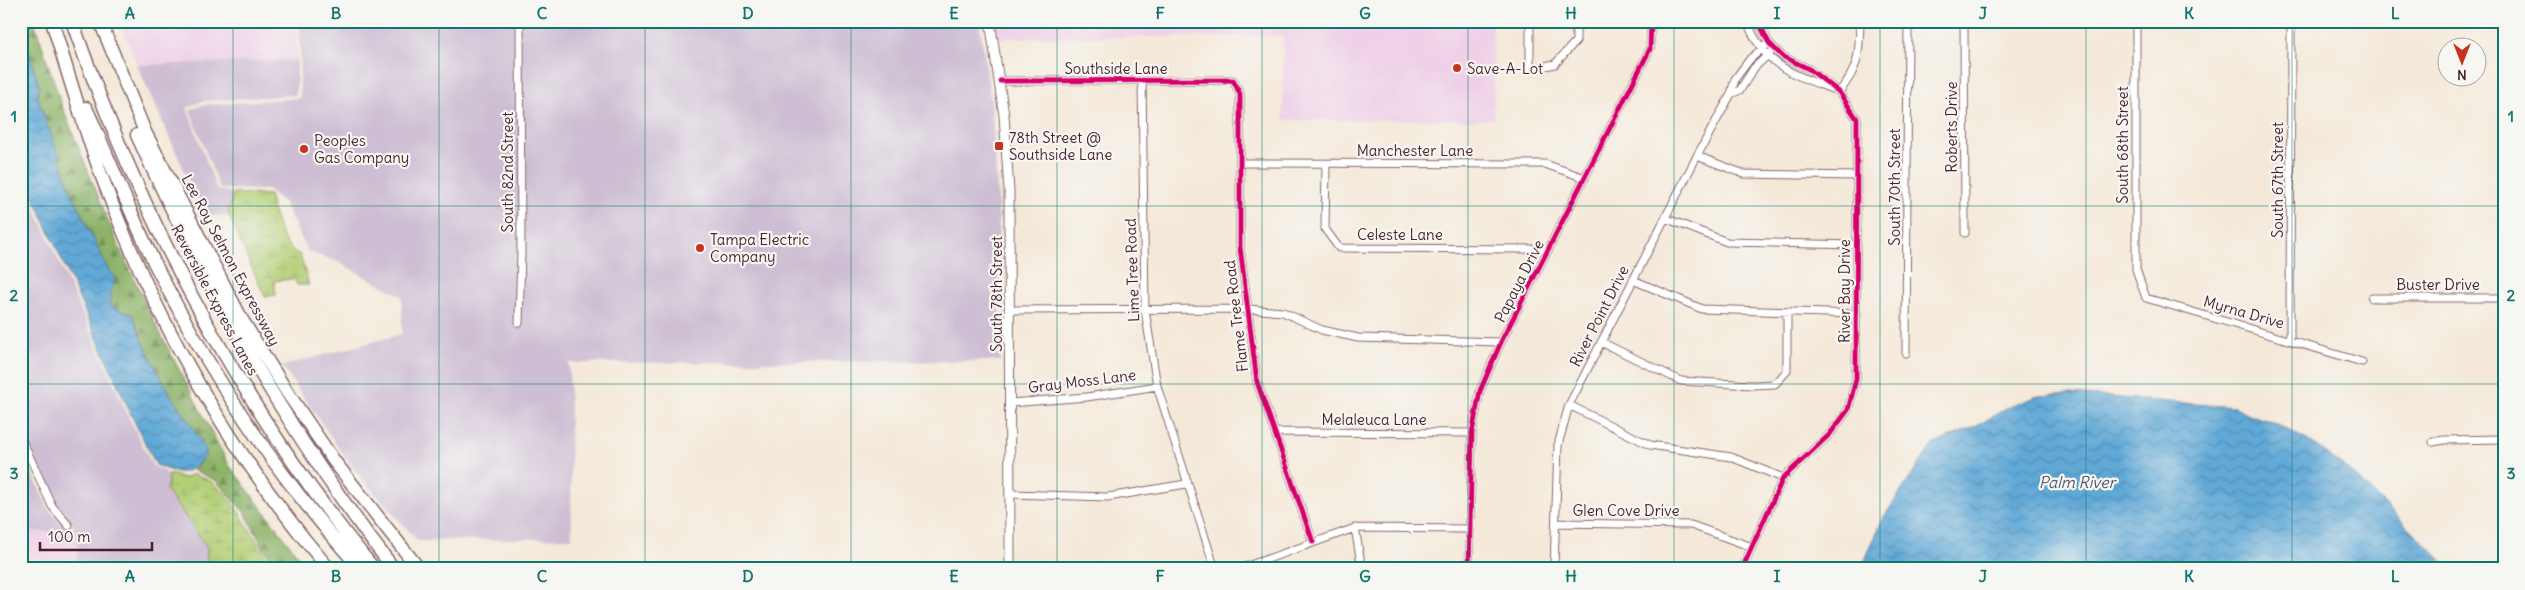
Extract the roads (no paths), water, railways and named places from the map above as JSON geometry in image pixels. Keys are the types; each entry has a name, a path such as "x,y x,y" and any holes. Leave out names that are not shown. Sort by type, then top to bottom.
{"highway":[{"path":"52,21 102,178 121,227 159,310 180,350 253,470 329,569"},
{"name":"Reversible Express Lanes","path":"72,21 102,101 141,192 211,333 286,454 326,510 374,569"},
{"path":"101,25 108,64 128,114 159,184 199,261 257,366 332,486 394,569"},
{"name":"Lee Roy Selmon Expressway","path":"101,25 145,132 242,320 287,392 334,461 419,569"},
{"path":"73,90 86,109 129,210 198,346 286,479 361,569"}],"street":[{"name":"South 82nd Street","path":"518,323 521,252 520,21"},
{"name":"South 78th Street","path":"990,21 1000,81 1009,191 1010,569"},
{"path":"1530,21 1530,69 1555,64 1576,41 1576,21"},
{"name":"Papaya Drive","path":"1469,569 1472,433 1480,391 1501,342 1650,49 1651,21"},
{"path":"1748,21 1762,49 1781,68 1839,92 1856,67 1859,54 1860,21"},
{"name":"River Bay Drive","path":"1742,569 1782,478 1830,434 1848,410 1856,379 1856,119 1839,92 1810,69 1782,56 1772,46 1758,21"},
{"name":"South 70th Street","path":"1906,353 1908,21"},
{"name":"Roberts Drive","path":"1964,21 1965,233"},
{"name":"South 68th Street","path":"2136,21 2136,269"},
{"name":"South 67th Street","path":"2290,339 2291,21"},
{"name":"River Point Drive","path":"1554,569 1558,445 1569,405 1697,156 1732,94 1735,79 1750,59 1762,49 1772,46"},
{"name":"River Point Drive","path":"1732,94 1740,90 1754,68 1768,55 1772,46"},
{"name":"Lime Tree Road","path":"1142,80 1145,310 1157,386 1186,484 1215,569"},
{"name":"Southside Lane","path":"1000,81 1233,80"},
{"name":"Flame Tree Road","path":"1233,80 1240,94 1242,163 1240,247 1257,382 1313,542"},
{"path":"1697,156 1744,174 1857,176"},
{"name":"Manchester Lane","path":"1242,163 1545,164 1585,178"},
{"name":"Celeste Lane","path":"1326,164 1325,229 1339,248 1549,249"},
{"path":"1665,218 1726,242 1857,245"},
{"name":"Myrna Drive","path":"2136,269 2146,298 2290,339 2362,362"},
{"path":"1633,280 1702,309 1856,314"},
{"name":"Buster Drive","path":"2372,298 2504,298"},
{"path":"1009,310 1248,309 1283,312 1322,330 1358,338 1501,342"},
{"path":"1601,342 1681,381 1752,385 1775,384 1787,371 1787,313"},
{"name":"Gray Moss Lane","path":"1010,403 1087,397 1157,386"},
{"path":"1569,405 1650,444 1731,457 1782,478"},
{"name":"Melaleuca Lane","path":"1276,432 1472,433"},
{"path":"21,438 52,506 69,526"},
{"path":"2433,442 2444,440 2504,439"},
{"path":"1010,494 1108,497 1186,484"},
{"name":"Glen Cove Drive","path":"1556,524 1691,525 1752,547"},
{"path":"1355,528 1362,569"},
{"path":"1239,569 1355,528 1469,529"}],"water":[{"path":"21,27 39,86 37,96 72,193 108,269 115,279 110,295 110,304 116,309 133,315 145,346 160,376 204,446 207,454 190,470 179,472 156,465 133,419 21,169 21,141 26,123 21,116"},
{"name":"Palm River","path":"2072,394 2234,407 2249,415 2270,421 2313,443 2355,476 2445,563 2454,569 1861,569 1883,518 1933,444 1977,426 2006,408 2038,396"}],"place":[{"name":"Save-A-Lot","path":"1457,68"},
{"name":"78th Street @ Southside Lane","path":"999,146"},
{"name":"Peoples Gas Company","path":"304,149"},
{"name":"Tampa Electric Company","path":"700,248"}]}
